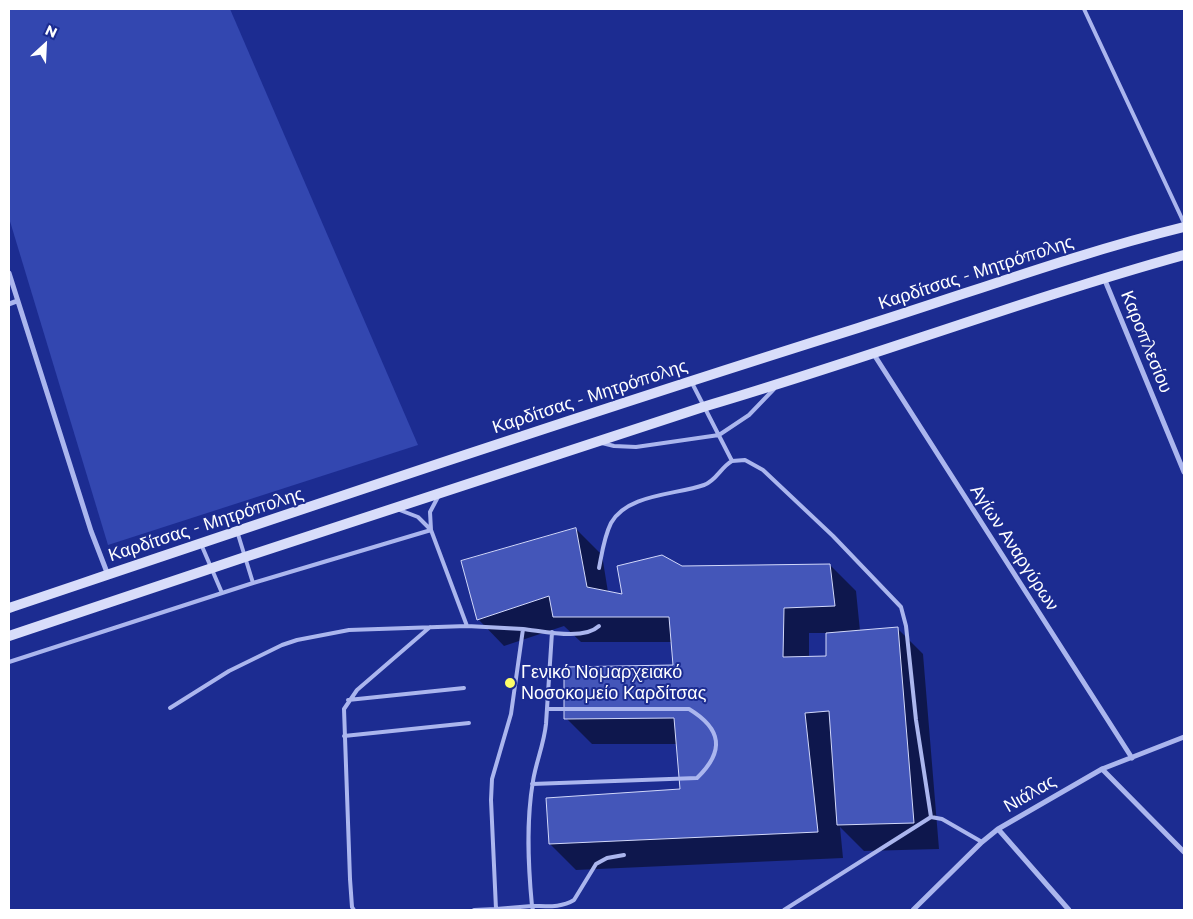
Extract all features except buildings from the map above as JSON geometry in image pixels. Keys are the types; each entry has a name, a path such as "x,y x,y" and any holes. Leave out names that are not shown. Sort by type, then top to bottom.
{"main road":[{"name":"Καρδίτσας - Μητρόπολης","path":"9,608 690,380 872,324 1031,271 1184,225"},
{"path":"9,636 597,442 777,386 1104,278 1184,255"}],"street":[{"path":"9,273 91,531 108,574"},
{"name":"Καροπλεσίου","path":"1104,278 1184,472"},
{"path":"9,304 17,301"},
{"name":"Αγίων Αναργύρων","path":"873,353 1132,758"},
{"name":"Νιάλας","path":"912,910 982,842 998,829 1102,768 1184,738"},
{"path":"1102,768 1184,852"},
{"path":"998,829 1069,910"}],"lane":[{"path":"1084,9 1184,225"},
{"path":"690,380 703,408 732,460"},
{"path":"597,442 614,446 636,447 719,435 749,415 777,386"},
{"path":"599,568 605,537 618,513 629,506 652,497 705,485 715,478 726,464 732,460 745,460 763,470 833,536 901,607 906,626 916,720 931,817"},
{"path":"441,493 430,512 431,530 467,626"},
{"path":"395,508 418,517 431,530"},
{"path":"9,662 252,582 431,530"},
{"path":"238,532 252,582"},
{"path":"201,544 222,593"},
{"path":"170,708 229,671 282,645 297,640 349,630 467,626 577,634 587,633 599,626"},
{"path":"354,910 352,907 350,879 344,709 356,690 430,627"},
{"path":"496,910 490,800 492,779 511,714 523,629"},
{"path":"533,908 528,818 535,766 545,736 552,632"},
{"path":"348,700 464,688"},
{"path":"532,784 697,778 707,769 715,755 716,739 712,727 701,716 689,709 548,709"},
{"path":"344,736 469,723"},
{"path":"784,910 917,824 931,817 942,819 982,842"},
{"path":"474,910 563,906 574,900 596,864 607,858 624,855"}],"shaded area":[{"path":"9,9 230,9 418,445 108,545 9,218"}],"place":[{"name":"Γενικό Νομαρχειακό Νοσοκομείο Καρδίτσας","path":"510,683"}]}
